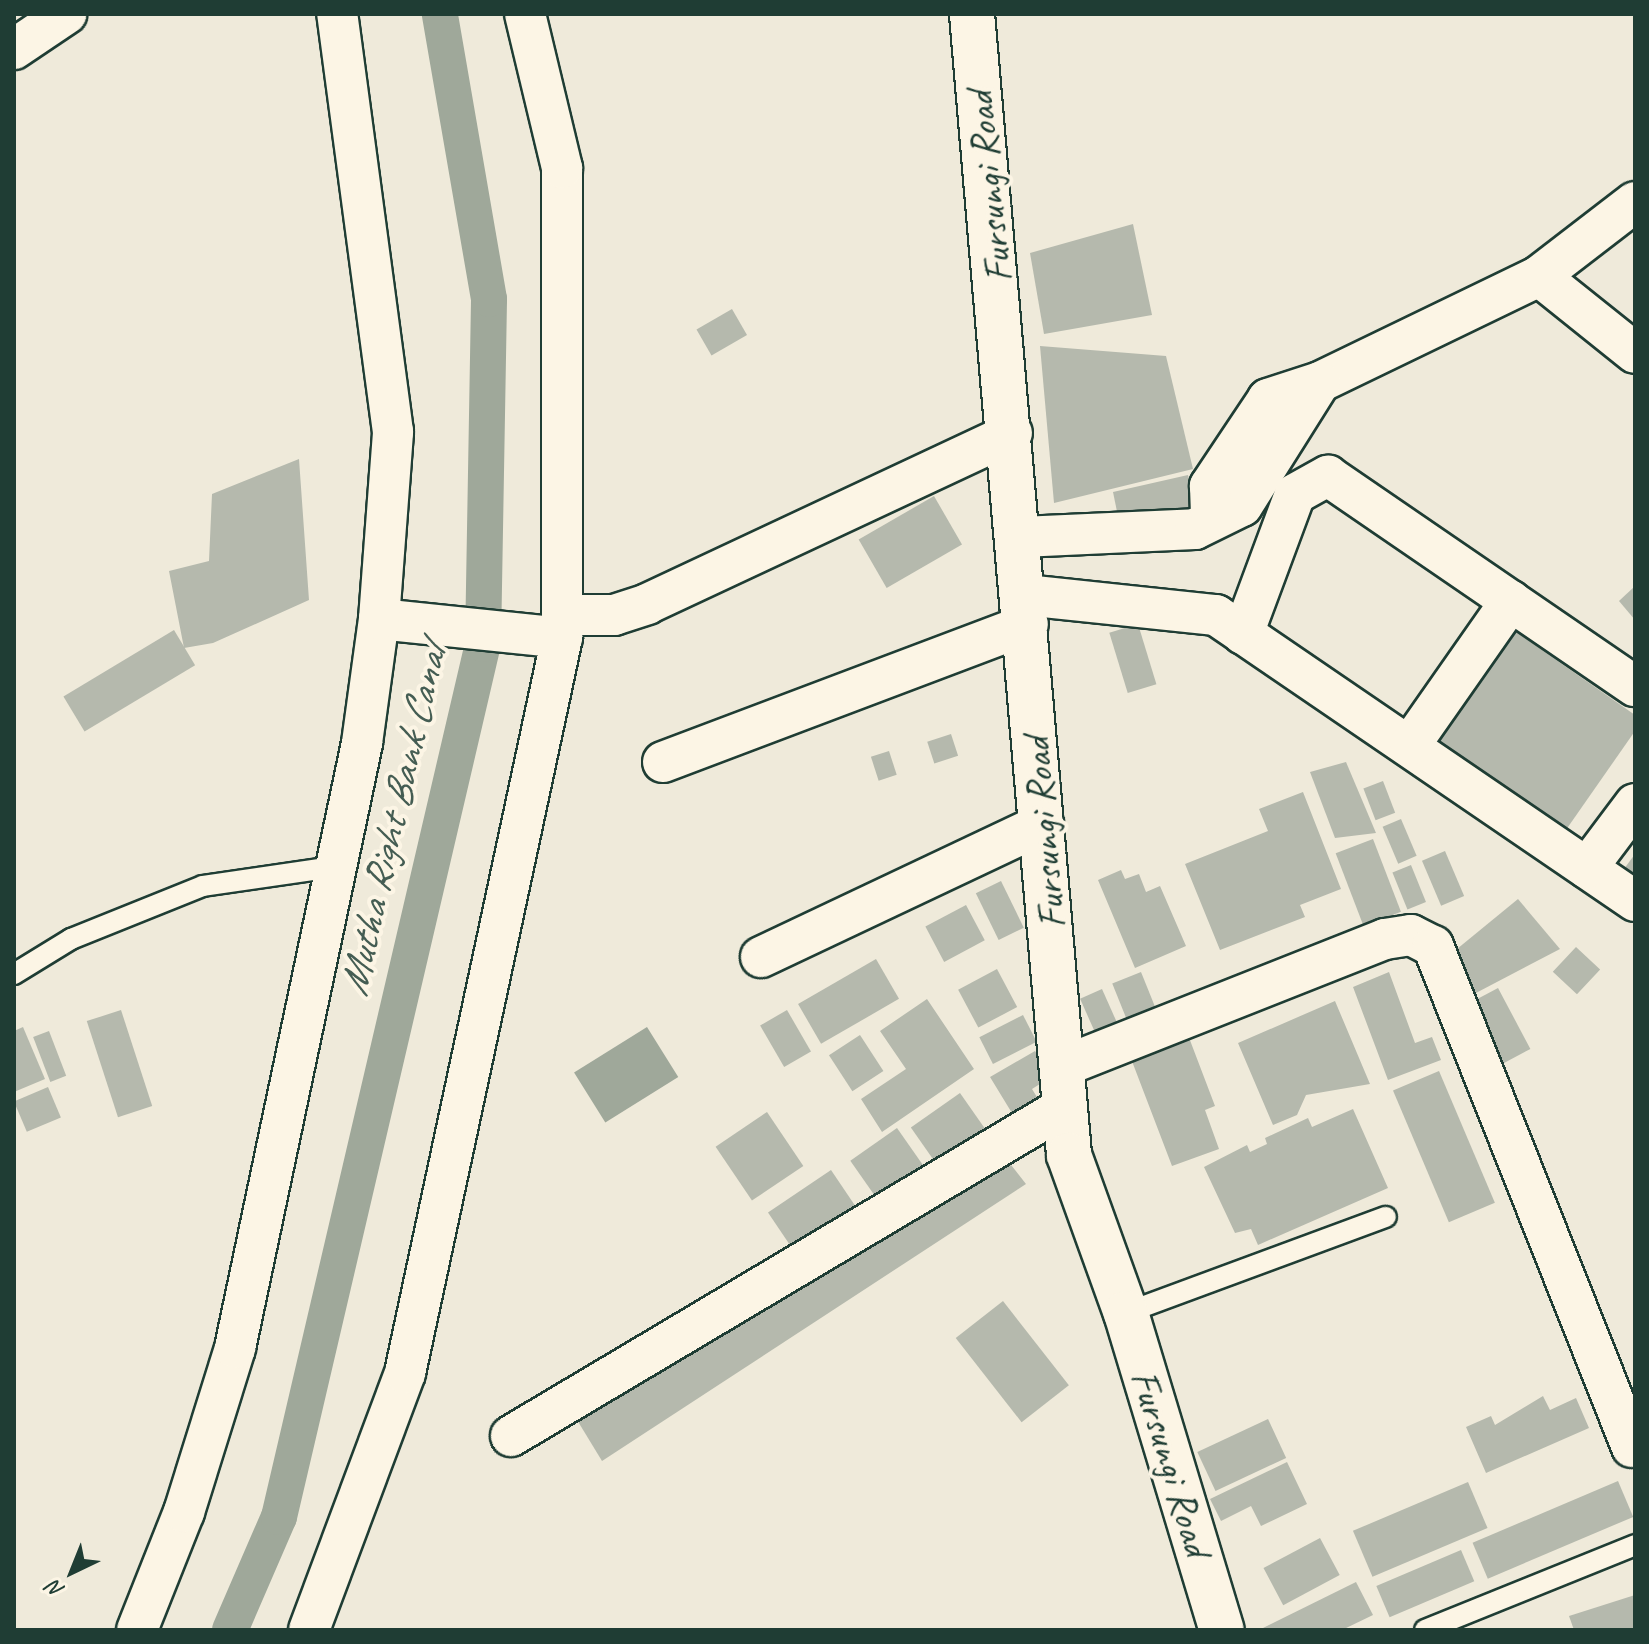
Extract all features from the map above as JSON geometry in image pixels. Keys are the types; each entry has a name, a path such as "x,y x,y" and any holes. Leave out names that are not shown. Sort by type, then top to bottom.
{"street":[{"path":"14,49 66,14"},
{"path":"309,1630 405,1373 554,630 562,168 525,14"},
{"name":"Fursungi Road","path":"972,14 1021,537 1069,1155 1126,1313 1222,1630"},
{"path":"137,1630 184,1512 235,1348 334,867 389,620 393,432 332,22"},
{"path":"1021,537 1195,529 1211,517 1210,486 1268,399 1320,382 1539,276 1635,202"},
{"path":"1539,276 1635,353"},
{"path":"389,620 554,630 614,615 647,604 1012,433"},
{"path":"1243,634 1295,494 1328,476 1635,686"},
{"path":"1410,745 1511,601"},
{"path":"663,762 1026,610 1184,609 1216,615 1635,901"},
{"path":"1587,868 1635,804"},
{"path":"761,957 1043,824"},
{"path":"511,1436 1065,1086 1385,939 1411,935 1433,946 1632,1447"}],"lane":[{"path":"14,974 151,903 203,886 334,867"},
{"path":"1126,1313 1386,1217"},
{"path":"1428,1630 1635,1545"}],"shaded area":[{"path":"647,1027 678,1077 605,1123 574,1073"}],"building":[{"path":"1133,224 1152,315 1044,334 1030,253"},
{"path":"732,309 747,335 711,355 696,330"},
{"path":"1040,346 1166,356 1193,469 1054,503"},
{"path":"299,459 309,600 213,643 184,648 169,571 209,561 212,494"},
{"path":"1188,475 1199,523 1121,531 1113,492"},
{"path":"934,496 962,544 887,588 859,540"},
{"path":"1635,586 1635,620 1619,601"},
{"path":"1138,624 1156,684 1128,693 1109,633"},
{"path":"174,630 195,665 85,732 63,696"},
{"path":"1516,632 1635,715 1635,731 1561,837 1434,749"},
{"path":"951,734 958,756 934,764 927,742"},
{"path":"889,751 897,775 879,781 871,757"},
{"path":"1346,762 1376,833 1335,838 1310,772"},
{"path":"1383,781 1395,813 1376,820 1363,789"},
{"path":"1303,792 1341,889 1300,905 1305,917 1220,950 1185,864 1268,831 1259,809"},
{"path":"1401,819 1417,856 1398,864 1383,827"},
{"path":"1373,839 1401,912 1364,926 1336,853"},
{"path":"1445,851 1464,896 1441,906 1422,861"},
{"path":"1635,854 1635,882 1621,873"},
{"path":"1411,865 1426,902 1407,910 1392,872"},
{"path":"1121,870 1125,879 1139,874 1146,892 1160,886 1186,946 1135,968 1098,880"},
{"path":"1001,881 1024,928 999,940 976,893"},
{"path":"1518,899 1560,949 1474,994 1446,958"},
{"path":"966,905 985,940 944,962 925,927"},
{"path":"1576,947 1600,970 1577,994 1553,972"},
{"path":"876,959 899,999 821,1044 798,1004"},
{"path":"997,969 1017,1007 978,1028 958,990"},
{"path":"1141,972 1157,1011 1128,1023 1112,984"},
{"path":"1389,972 1415,1043 1432,1037 1441,1060 1388,1080 1353,987"},
{"path":"1498,988 1530,1049 1501,1064 1469,1003"},
{"path":"1102,989 1119,1027 1097,1037 1080,999"},
{"path":"927,999 974,1069 882,1132 861,1099 906,1069 880,1031"},
{"path":"1335,1001 1370,1084 1306,1095 1297,1115 1273,1125 1238,1043"},
{"path":"121,1010 152,1106 118,1117 87,1021"},
{"path":"787,1010 811,1052 784,1067 760,1026"},
{"path":"1023,1015 1037,1042 993,1064 979,1037"},
{"path":"23,1027 45,1079 14,1092 14,1031"},
{"path":"49,1031 66,1076 50,1082 33,1037"},
{"path":"860,1035 883,1071 852,1091 829,1055"},
{"path":"1188,1035 1215,1106 1205,1110 1219,1149 1172,1166 1130,1056"},
{"path":"1035,1051 1051,1077 1032,1089 1040,1102 1015,1118 990,1077"},
{"path":"1439,1071 1495,1203 1449,1222 1393,1091"},
{"path":"48,1087 61,1117 27,1132 14,1101"},
{"path":"960,1093 987,1132 938,1166 911,1127"},
{"path":"1353,1109 1388,1188 1258,1245 1251,1229 1235,1233 1204,1167 1247,1145 1250,1152 1267,1144 1265,1138 1308,1118 1312,1127"},
{"path":"767,1112 803,1166 752,1201 716,1147"},
{"path":"897,1128 924,1167 877,1199 850,1161"},
{"path":"1004,1156 1026,1184 602,1461 574,1415"},
{"path":"831,1170 858,1210 795,1252 768,1212"},
{"path":"1003,1301 1069,1385 1022,1422 956,1338"},
{"path":"1543,1396 1550,1410 1576,1398 1589,1428 1486,1473 1466,1427 1491,1416 1495,1425"},
{"path":"1268,1419 1286,1458 1215,1491 1197,1452"},
{"path":"1287,1462 1307,1504 1261,1526 1251,1506 1221,1521 1210,1499"},
{"path":"1618,1481 1633,1517 1488,1579 1473,1543"},
{"path":"1468,1482 1488,1528 1372,1577 1353,1531"},
{"path":"1320,1538 1340,1575 1283,1605 1263,1568"},
{"path":"1461,1550 1474,1581 1390,1617 1376,1586"},
{"path":"1356,1582 1373,1615 1342,1630 1259,1630"},
{"path":"1635,1595 1635,1630 1574,1630 1569,1616"}],"waterway":[{"name":"Mutha Right Bank Canal","path":"230,1630 279,1517 483,644 489,299 440,14"}]}
